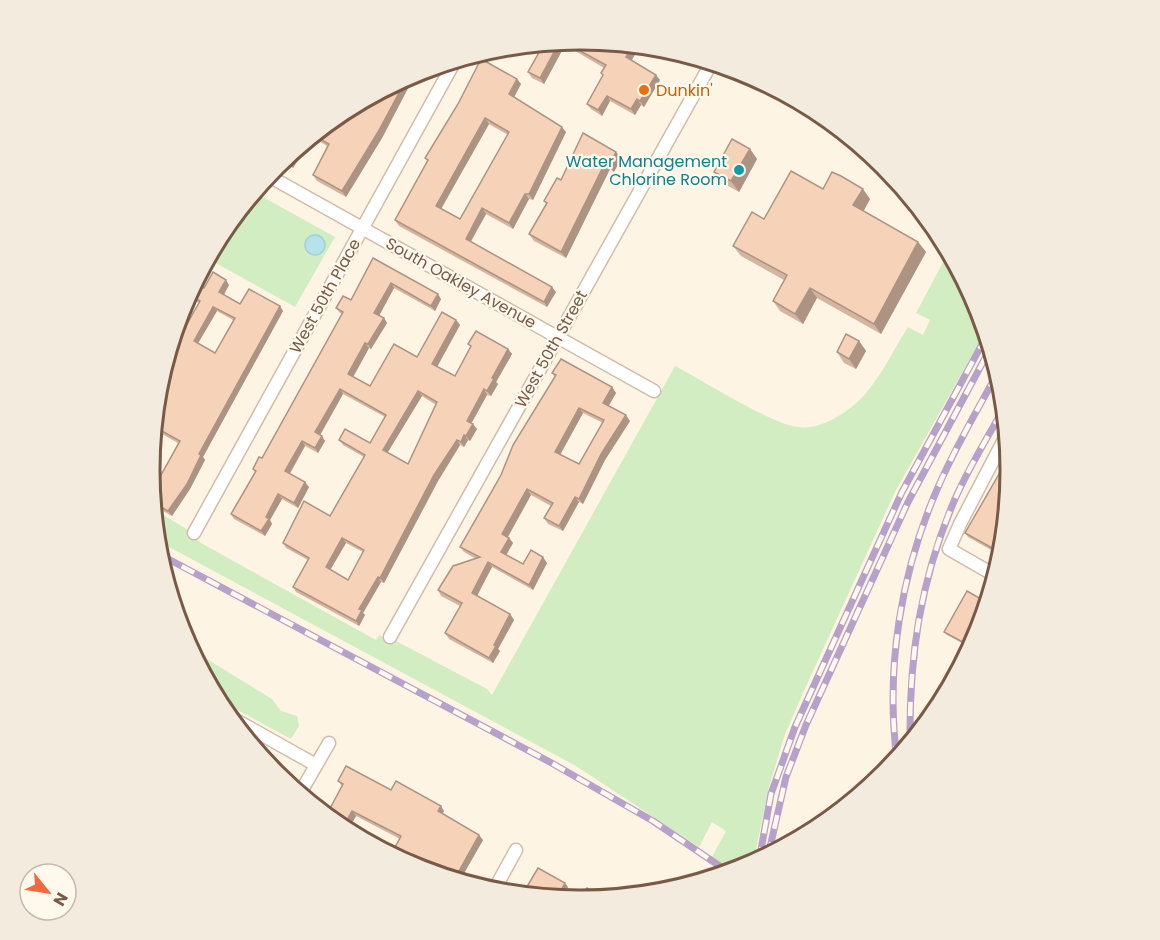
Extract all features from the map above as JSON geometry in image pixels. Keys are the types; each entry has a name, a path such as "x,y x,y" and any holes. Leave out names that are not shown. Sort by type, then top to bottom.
{"street":[{"name":"West 50th Street","path":"390,637 708,70"},
{"name":"West 50th Place","path":"194,533 450,71"},
{"name":"South Oakley Avenue","path":"276,180 654,391"},
{"path":"988,571 950,549 960,524 1000,449"},
{"path":"246,726 316,765"},
{"path":"304,787 329,743"},
{"path":"498,882 516,850"}],"green space":[{"path":"261,196 335,237 295,307 215,262 230,236"},
{"path":"944,260 957,284 980,341 895,492 803,693 784,737 769,787 756,852 723,865 712,857 726,831 712,822 699,847 576,766 167,546 162,514 185,528 201,543 376,640 379,635 394,644 396,641 487,689 492,695 675,366 771,418 798,427 816,426 835,418 853,406 866,393 908,327 923,335 930,320 916,313"},
{"path":"203,657 272,699 281,711 297,716 299,726 291,739 233,707"}],"water":[{"path":"315,235 322,238 325,245 322,252 315,255 308,252 305,245 308,238"}],"building":[{"path":"555,50 540,78 528,72 540,51"},
{"path":"578,50 629,52 626,57 656,75 640,101 637,99 631,109 607,96 598,110 587,104 606,65"},
{"path":"485,61 517,79 509,94 562,127 529,194 525,194 509,223 482,208 466,239 552,287 544,302 395,220 428,160 425,158 458,104 479,62","holes":["485,118 509,132 460,219 436,206"]},
{"path":"400,90 342,191 313,175 329,144 320,139 346,120"},
{"path":"583,133 616,152 609,165 605,163 561,252 529,234 547,203 544,201 557,178 561,180"},
{"path":"732,139 750,149 731,181 714,172"},
{"path":"791,171 823,189 832,172 841,176 863,189 853,205 918,242 874,324 810,288 795,314 773,301 787,275 733,246 752,212 764,219"},
{"path":"373,258 438,294 431,306 391,283 374,313 384,318 368,344 365,343 348,374 370,386 394,344 417,357 442,312 456,320 432,364 455,376 471,346 468,344 476,331 508,349 492,378 494,379 487,391 484,389 467,421 473,424 461,442 457,440 434,475 380,578 378,577 359,609 362,610 356,621 293,587 309,558 283,543 304,501 330,516 365,455 339,440 345,429 370,443 386,415 340,389 315,432 322,436 315,448 302,441 285,471 305,482 294,503 278,494 266,517 269,519 261,531 231,514 256,471 253,469 259,457 262,458 343,312 336,308 343,296 351,300","holes":["418,391 437,402 408,464 383,450","342,538 364,550 348,580 326,567"]},
{"path":"213,272 226,280 219,292 240,304 249,289 280,306 199,454 201,455 187,484 168,511 161,507 160,477 180,441 161,431 163,415 174,361 185,328 200,301 196,299 202,287 204,288","holes":["213,307 235,318 215,353 194,341"]},
{"path":"846,334 859,341 849,359 837,352"},
{"path":"561,359 612,387 603,403 626,415 601,454 579,499 575,497 559,526 544,518 553,503 527,489 502,534 509,538 501,552 523,564 531,550 543,557 529,585 488,562 472,593 510,614 489,658 445,633 462,603 438,590 453,566 480,557 460,547 501,475 513,445 556,375 552,373","holes":["579,408 604,420 579,464 555,452"]},
{"path":"1000,472 1000,498 993,548 965,533"},
{"path":"967,591 980,598 963,642 944,632"},
{"path":"346,766 391,790 396,781 441,806 438,811 479,835 458,872 445,868 395,847 401,836 352,811 347,820 330,808 343,784 338,781"},
{"path":"538,868 565,883 561,890 527,887"}],"railway":[{"path":"761,849 771,794 795,727 902,492 981,346"},
{"path":"771,844 786,777 806,725 908,502 985,358"},
{"path":"896,747 893,690 895,655 906,585 926,517 946,470 991,384"},
{"path":"910,731 912,680 919,619 933,559 960,487 997,419"},
{"path":"170,560 548,761 653,821 720,866"}],"place":[{"name":"Dunkin'","path":"644,90"},
{"name":"Water Management Chlorine Room","path":"739,170"}]}
